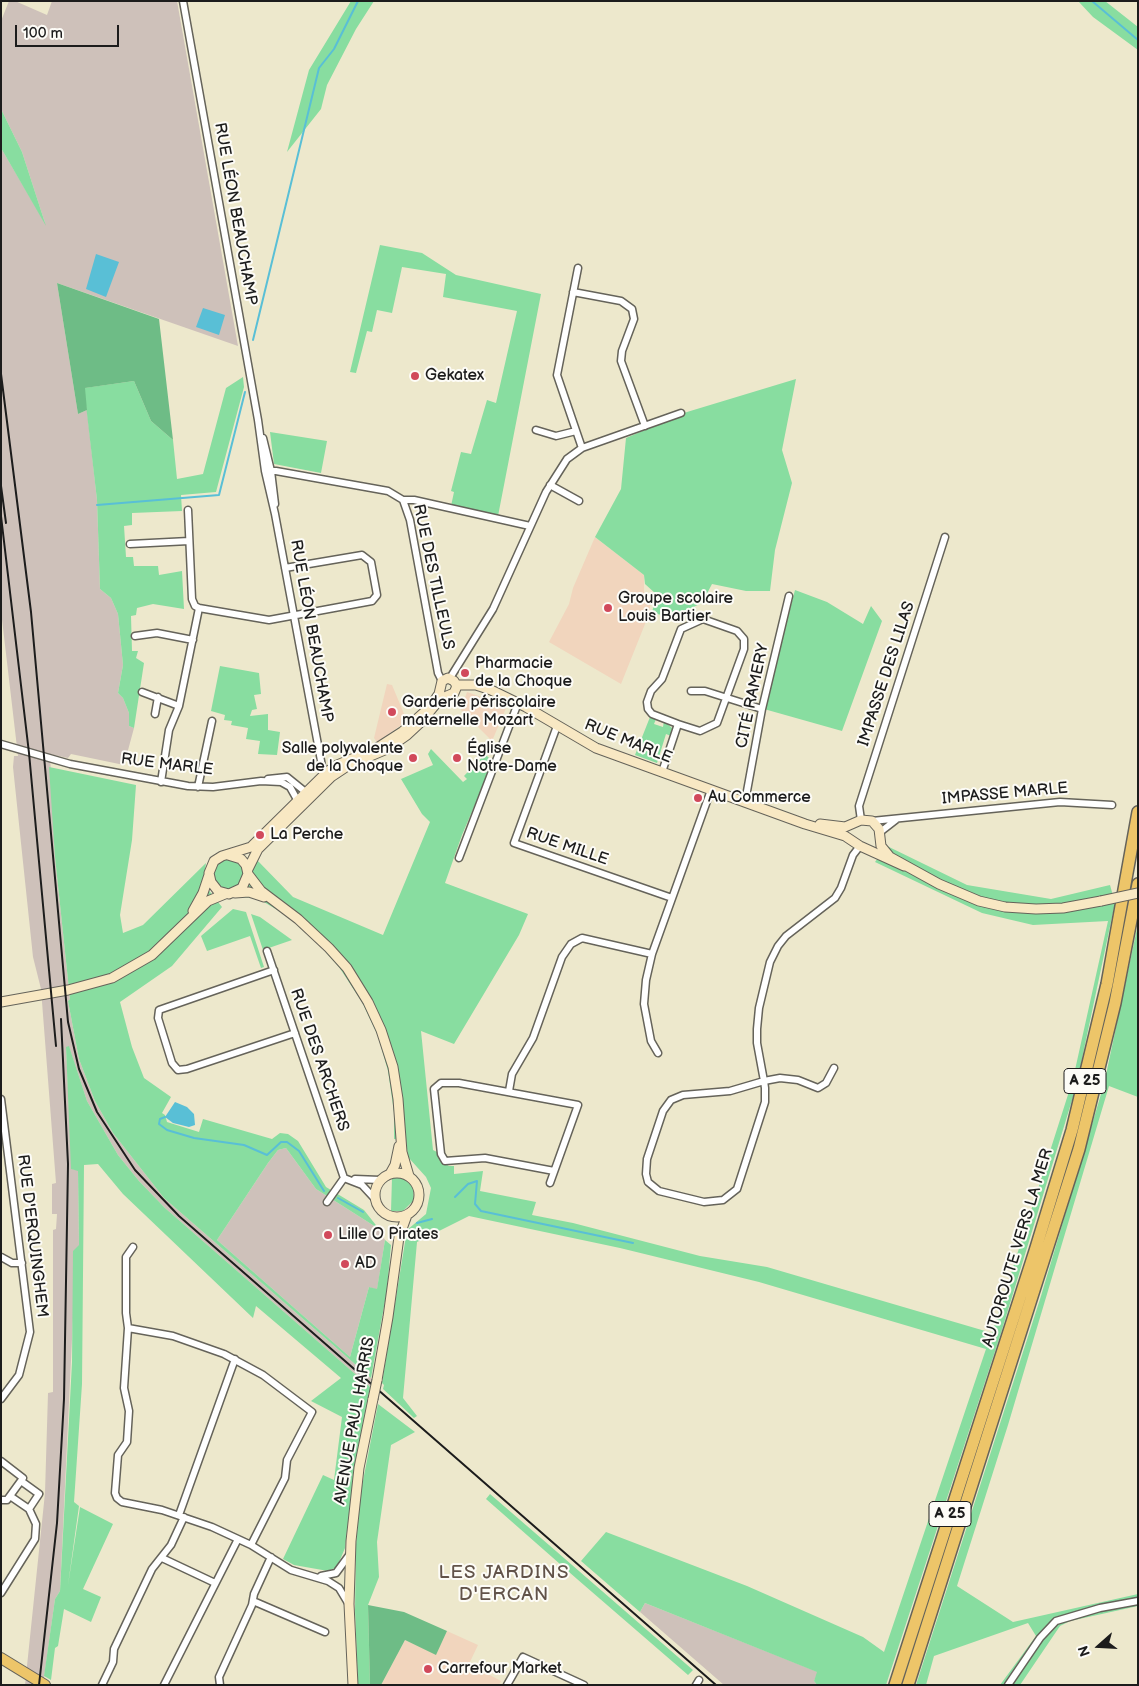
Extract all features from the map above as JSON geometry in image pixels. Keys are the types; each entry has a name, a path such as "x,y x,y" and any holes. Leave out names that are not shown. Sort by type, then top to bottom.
{"highway":[{"name":"AUTOROUTE VERS LA MER","path":"895,1685 1072,1130 1107,984 1138,812"},
{"name":"A 25","path":"908,1685 1080,1148 1110,1028 1138,884"}],"main road":[{"path":"324,779 343,768 394,745 421,722 440,700 448,695 443,694 447,683"},
{"path":"2,1002 81,987 112,978 152,954 208,901 230,894 245,885 254,853 338,765 364,755 402,732 430,707 447,683"},
{"name":"RUE MARLE","path":"447,683 483,687 518,703 596,748 794,820 845,836 859,845 964,895 1005,907 1053,909 1138,893"},
{"path":"182,927 201,897 214,861 251,847 299,804"},
{"name":"RUE MARLE","path":"794,820 842,827 859,822"},
{"path":"872,821 878,827 879,835 872,846 859,845 852,831 859,822 872,821"},
{"name":"RUE MARLE","path":"879,835 881,846 886,853 904,866"},
{"path":"228,855 239,858 248,872"},
{"name":"AVENUE PAUL HARRIS","path":"248,872 256,887 310,929 329,948 354,978 368,1002 381,1030 393,1067 404,1162 409,1176 418,1187 419,1198 415,1208 407,1215 402,1224 396,1253 389,1312 357,1482 350,1554 349,1604 353,1685"},
{"path":"209,875 214,887 230,894"},
{"name":"AVENUE PAUL HARRIS","path":"230,894 255,893 276,902"},
{"name":"AVENUE PAUL HARRIS","path":"390,1174 396,1161 400,1134"},
{"path":"375,1199 375,1190 380,1180 390,1174 401,1173 409,1176"},
{"name":"AVENUE PAUL HARRIS","path":"375,1199 380,1209 390,1216 395,1229 396,1253"},
{"path":"390,1216 407,1215"},
{"path":"1,1658 45,1685"}],"street":[{"name":"RUE LÉON BEAUCHAMP","path":"183,1 324,779"},
{"path":"578,268 557,375 582,448"},
{"path":"573,292 621,301 632,309 634,319 622,351 621,361 645,426"},
{"path":"447,683 493,608 550,485 567,458 582,448 681,413"},
{"path":"536,430 556,436 576,431"},
{"name":"RUE DES TILLEULS","path":"268,471 388,490 403,500 410,520 438,673 447,683"},
{"path":"550,485 580,501"},
{"path":"403,500 414,500 530,526"},
{"path":"188,510 192,599 195,606 199,608 264,620 372,601 377,595 371,562 362,555 285,568"},
{"name":"IMPASSE DES LILAS","path":"859,822 859,806 945,537"},
{"path":"130,544 189,541"},
{"name":"CITÉ RAMERY","path":"745,802 761,726 762,710 790,596"},
{"path":"161,782 170,726 179,706 199,608"},
{"path":"706,619 737,631 744,639 744,649 717,723 697,731 678,724 652,714 648,709 647,702 651,691 662,679 680,631 684,626 706,619"},
{"path":"135,636 157,633 194,640"},
{"path":"691,691 705,691 762,710"},
{"path":"142,692 179,706"},
{"path":"155,714 158,697"},
{"path":"460,858 518,703"},
{"path":"198,787 212,721"},
{"path":"662,772 678,724"},
{"name":"RUE MILLE","path":"557,726 514,843 672,898"},
{"name":"RUE MARLE","path":"1,744 100,771 198,787 261,781 277,776 287,776 309,794"},
{"name":"RUE MARLE","path":"261,781 287,784 299,804"},
{"path":"658,1053 651,1041 644,1004 646,980 652,954 711,790"},
{"name":"IMPASSE MARLE","path":"872,821 1060,802 1112,805"},
{"name":"IMPASSE MARLE","path":"879,835 890,823 901,818"},
{"path":"834,1068 826,1083 818,1088 786,1078 764,1081 730,1091 679,1096 668,1102 646,1164 647,1178 651,1186 663,1193 704,1202 718,1201 735,1192 764,1108 764,1081 757,1029 759,1008 770,962 778,946 786,936 835,898 841,888 852,855 859,845"},
{"path":"509,1091 514,1069 532,1038 562,957 571,944 578,940 589,938 652,954"},
{"name":"RUE DES ARCHERS","path":"267,951 344,1178"},
{"path":"274,970 161,1008 158,1018 172,1063 178,1070 187,1069 295,1033"},
{"path":"550,1183 578,1105 454,1082 436,1086 434,1094 442,1157 450,1162 485,1158 554,1171"},
{"name":"RUE D'ERQUINGHEM","path":"1,1099 22,1263 29,1336 18,1375 1,1399"},
{"path":"344,1178 380,1180"},
{"path":"344,1178 362,1185 375,1199"},
{"path":"327,1202 344,1178"},
{"path":"133,1247 126,1256 126,1313 128,1328 124,1388 129,1411 127,1442 118,1457 115,1493 118,1500 182,1516 238,1538 295,1571 319,1576 336,1585 349,1604"},
{"path":"1,1257 12,1263 22,1263"},
{"path":"128,1328 189,1340 235,1359 275,1383 312,1412 287,1460 285,1478 251,1545"},
{"path":"102,1685 112,1664 115,1646 152,1569 171,1545 235,1359"},
{"path":"1,1461 39,1494 29,1509"},
{"path":"1,1500 7,1500 22,1479"},
{"path":"1,1593 35,1539 36,1524 29,1509 10,1496"},
{"path":"164,1685 238,1538"},
{"path":"319,1576 336,1573 350,1554"},
{"path":"220,1685 219,1677 271,1557"},
{"path":"162,1558 215,1583"},
{"path":"253,1601 324,1632"},
{"path":"1008,1685 1053,1622 1078,1613 1138,1601"},
{"path":"507,1685 523,1657 584,1685"}],"shaded area":[{"path":"9,1 15,1 47,15 52,1 177,1 238,346 57,283 78,414 87,410 97,500 100,589 111,598 118,614 123,665 118,693 123,698 129,713 129,726 134,728 124,765 71,754 68,758 50,754 55,857 70,999 68,1001 79,1059 95,1101 113,1133 164,1198 371,1378 370,1387 165,1208 139,1181 118,1155 87,1101 69,1047 66,1047 72,1169 78,1170 79,1246 73,1318 60,1591 55,1599 43,1685 25,1685 45,1493 48,1393 53,1392 53,1230 56,1229 57,1214 52,1214 52,1184 56,1183 41,989 33,957 13,767 14,756 18,756 1,611 1,148 45,223 22,152 1,109 1,21"},
{"name":"Groupe scolaire Louis Bartier","path":"595,537 644,575 644,592 653,596 647,619 621,684 549,642 569,604 573,588"},
{"name":"Garderie périscolaire maternelle Mozart","path":"387,684 392,685 407,721 377,742 374,738"},
{"path":"467,692 507,706 492,741 461,710"},
{"path":"286,1148 316,1189 379,1229 385,1240 377,1290 369,1287 350,1357 217,1240 268,1163 278,1150"},
{"path":"645,1603 818,1672 814,1681 817,1685 724,1685 640,1612"},
{"path":"447,1631 478,1645 469,1664 501,1681 499,1685 381,1685 405,1640 436,1654"}],"green space":[{"path":"351,1 374,1 356,29 327,85 321,109 287,152 309,70"},
{"path":"1078,1 1105,1 1138,27 1138,50 1093,17"},
{"path":"1,109 22,152 46,226 1,148"},
{"path":"380,245 422,253 456,275 541,294 498,516 451,506 454,492 451,491 461,452 471,454 487,400 496,403 517,311 443,297 446,274 402,267 392,313 377,310 372,332 367,331 356,373 350,372"},
{"path":"57,283 159,319 173,440 151,421 134,381 85,388 87,410 78,414"},
{"path":"243,377 244,387 216,492 181,495 182,511 132,513 132,525 124,526 126,557 133,557 134,566 158,566 159,575 182,571 184,609 153,604 137,608 136,615 131,616 132,651 138,651 136,658 144,663 134,728 129,726 129,713 123,698 118,693 123,665 118,614 111,598 100,589 97,500 84,388 134,381 151,421 173,440 177,479 203,474 226,388"},
{"path":"796,379 782,450 792,483 775,550 770,591 746,591 712,584 702,603 672,617 652,613 656,594 645,584 644,575 595,537 621,489 626,438 687,412"},
{"path":"270,432 327,441 321,473 274,464"},
{"path":"795,590 827,602 863,624 871,606 882,621 842,731 764,709"},
{"path":"220,666 259,673 261,694 254,695 257,709 252,710 250,716 268,714 268,730 280,732 277,755 258,754 260,741 246,739 248,728 231,725 232,721 224,720 225,715 211,711"},
{"path":"650,717 656,719 654,724 663,727 664,721 672,728 671,736 666,734 657,763 635,755"},
{"path":"431,749 463,782 467,779 464,776 485,754 493,762 462,835 445,883 528,914 519,935 454,1044 421,1031 433,1150 437,1152 440,1160 449,1166 454,1166 454,1174 483,1171 480,1191 536,1202 532,1215 573,1223 700,1256 767,1267 992,1333 1073,1079 1108,921 1033,925 982,913 875,862 887,846 967,885 1051,899 1110,885 1115,903 1076,1087 1001,1333 886,1685 817,1685 814,1681 817,1672 645,1603 640,1612 581,1561 606,1532 747,1586 863,1637 884,1652 986,1349 759,1282 620,1248 469,1216 417,1242 403,1398 417,1416 414,1418 383,1389 384,1385 382,1383 407,1230 426,1214 431,1188 426,1177 408,1157 406,1140 394,1139 394,1112 388,1071 378,1036 362,1002 339,967 315,940 286,915 257,898 240,897 257,860 293,897 383,935 430,822 422,814 401,779 433,765 428,754"},
{"path":"49,767 136,785 132,840 120,915 123,933 143,925 206,863 203,883 222,907 172,966 120,1002 132,1047 144,1078 171,1097 162,1113 165,1115 167,1122 199,1132 203,1119 272,1139 280,1133 288,1134 298,1141 326,1187 364,1210 379,1229 316,1189 286,1148 278,1150 268,1163 217,1240 350,1357 369,1287 377,1289 385,1240 391,1245 387,1290 371,1378 164,1198 113,1133 95,1101 79,1059 68,1001 70,999 55,857"},
{"path":"229,859 235,860 243,868 243,880 235,888 229,889 223,888 215,880 214,874 215,868 223,860"},
{"path":"233,909 246,912 264,967 261,968 250,936 207,951 201,936"},
{"path":"251,914 260,917 292,940 263,950"},
{"path":"1138,924 1138,1097 1109,1086 1008,1425 957,1586 1013,1622 1138,1594 1138,1606 1070,1621 1060,1626 1020,1685 1000,1685 1036,1636 1028,1623 934,1656 926,1685 916,1685 1041,1296 1104,1084"},
{"path":"69,1046 87,1101 118,1155 139,1181 165,1208 370,1387 355,1464 345,1548 337,1567 328,1571 294,1565 283,1559 323,1475 334,1480 342,1417 311,1401 341,1378 256,1306 253,1318 123,1194 98,1164 84,1165 82,1384 74,1502 79,1506 68,1585 80,1507 113,1524 83,1589 101,1597 91,1622 64,1609 58,1646 55,1648 51,1680 44,1676 55,1599 60,1591 72,1362 73,1251 79,1245 78,1171 71,1169 66,1047"},
{"path":"402,1177 413,1187 414,1200 403,1211 391,1211 392,1178"},
{"path":"378,1404 415,1432 391,1445 377,1542 379,1577 368,1605 370,1685 358,1685 355,1610 356,1544 361,1491"},
{"path":"490,1494 693,1670 688,1675 577,1579 486,1499"},
{"path":"368,1605 404,1612 447,1631 436,1655 405,1640 381,1685 370,1685"}],"water":[{"path":"96,254 119,262 106,297 86,289"},
{"path":"203,308 225,315 219,335 196,327"},
{"path":"175,1102 187,1107 194,1114 195,1125 189,1127 173,1123 165,1117"}],"waterway":[{"path":"253,340 319,68 334,49 358,1"},
{"path":"1092,1 1138,40"},
{"path":"97,505 219,495 245,392"},
{"path":"165,1117 160,1119 159,1124 167,1130 194,1138 244,1145 267,1155 281,1142 287,1142 299,1151 324,1191"},
{"path":"455,1197 468,1184 477,1181 475,1204 481,1211 633,1243"},
{"path":"338,1198 363,1212"},
{"path":"417,1223 432,1219"}],"railway":[{"path":"1,374 31,612 68,1022 79,1069 97,1112 135,1170 179,1216 716,1685"},
{"path":"1,486 6,523"},
{"path":"1,516 29,753 56,1046"},
{"path":"39,1685 57,1523 64,1399 68,1164 61,1019"}],"place":[{"name":"Gekatex","path":"415,376"},
{"name":"Groupe scolaire Louis Bartier","path":"608,608"},
{"name":"Pharmacie de la Choque","path":"465,673"},
{"name":"Garderie périscolaire maternelle Mozart","path":"392,712"},
{"name":"Salle polyvalente de la Choque","path":"413,758"},
{"name":"Église Notre-Dame","path":"457,758"},
{"name":"Au Commerce","path":"698,798"},
{"name":"La Perche","path":"260,835"},
{"name":"Lille O Pirates","path":"328,1235"},
{"name":"AD","path":"345,1264"},
{"name":"Carrefour Market","path":"428,1669"}],"district":[{"name":"LES JARDINS D'ERCAN","path":"504,1584"}]}
